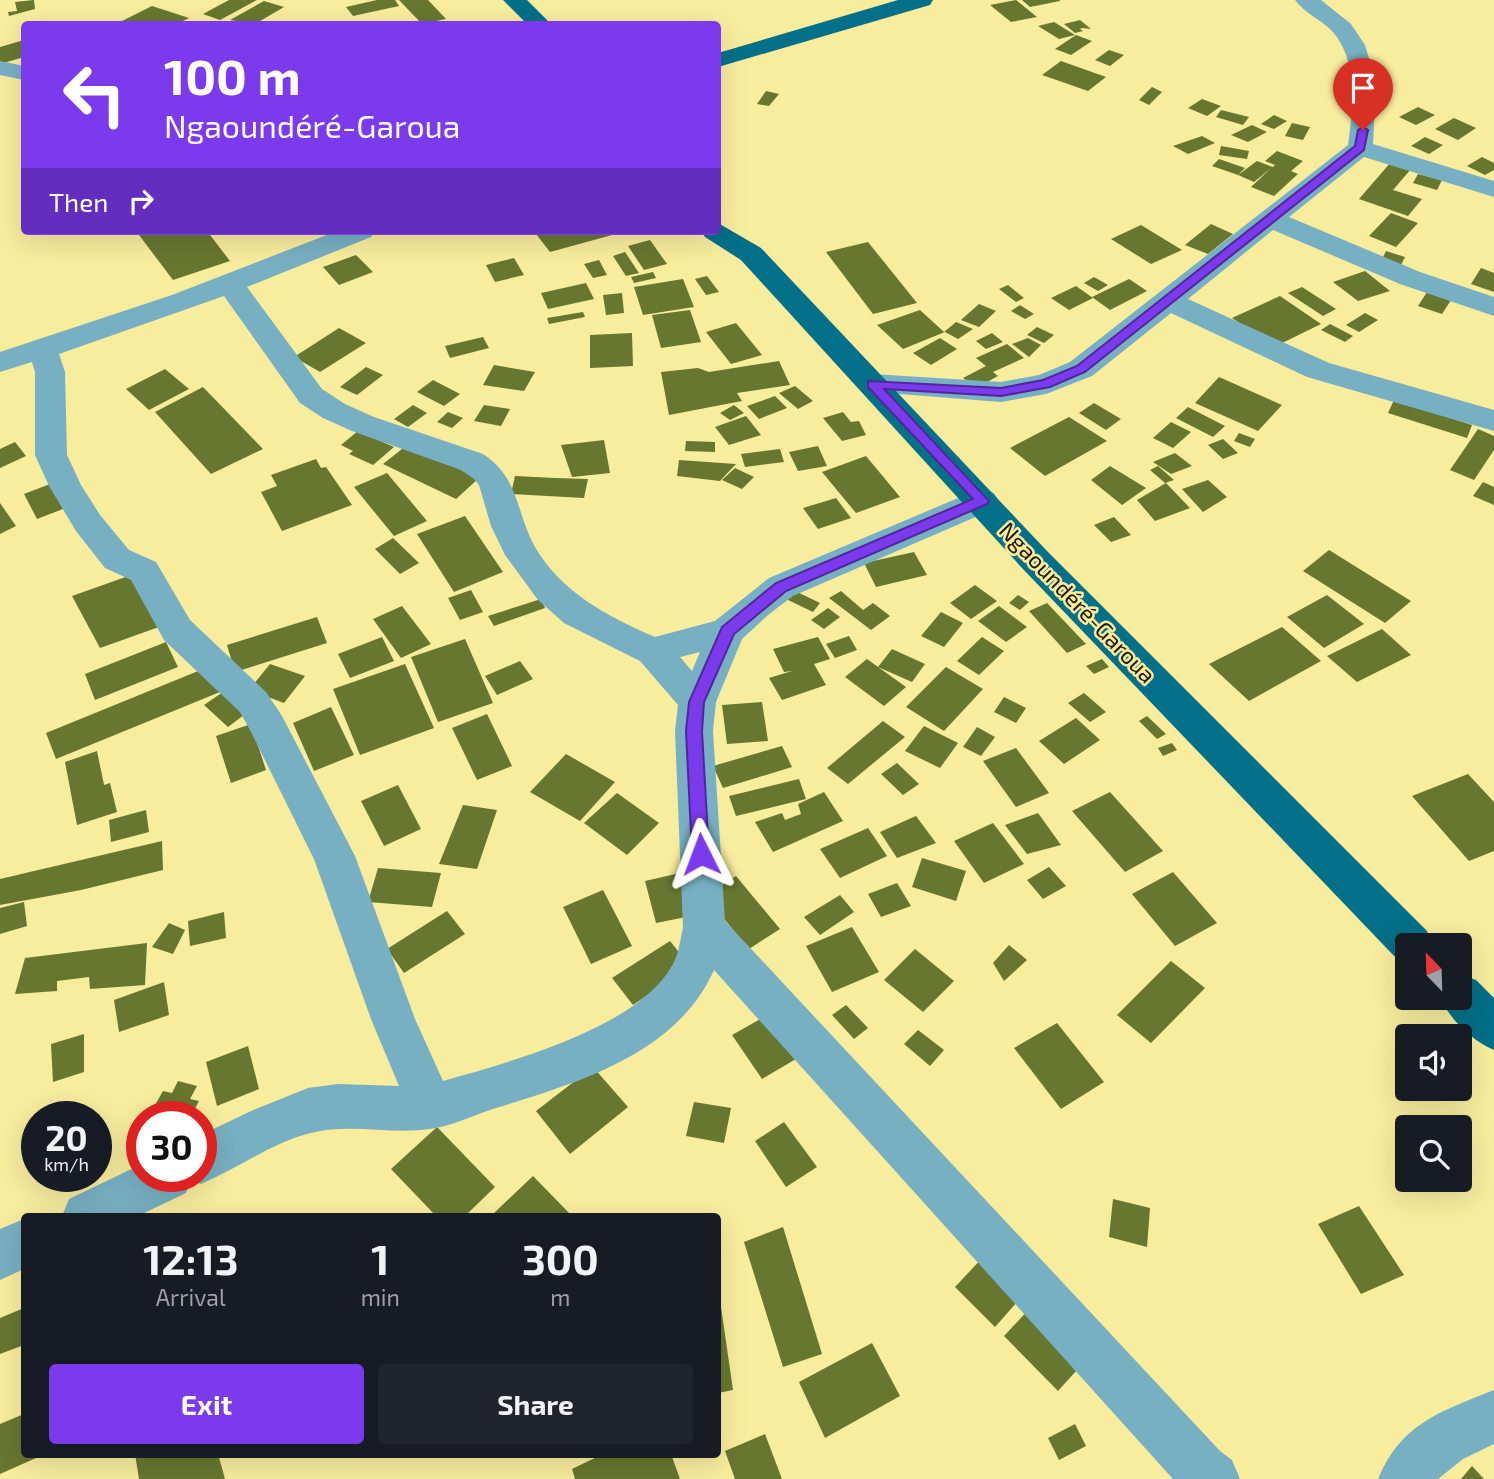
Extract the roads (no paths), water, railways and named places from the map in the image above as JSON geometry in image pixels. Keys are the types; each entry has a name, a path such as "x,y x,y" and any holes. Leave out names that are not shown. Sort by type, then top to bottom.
{"highway":[{"path":"721,59 922,0"},
{"path":"503,1 513,21"},
{"path":"503,1 535,21"},
{"name":"Ngaoundéré-Garoua","path":"721,207 734,222 751,254"},
{"name":"Ngaoundéré-Garoua","path":"721,235 751,254 1044,569 1400,933"},
{"path":"1472,1006 1494,1029"}],"street":[{"path":"872,384 1001,392 1046,384 1081,369 1360,148 1366,113 1363,68 1356,46 1345,29 1323,9 1306,0"},
{"path":"0,68 21,72"},
{"path":"1360,148 1494,189"},
{"path":"1270,219 1410,278 1494,307"},
{"path":"0,361 43,350 230,285 351,235"},
{"path":"230,285 311,396 334,411 363,424 472,462 486,471 495,484 508,526 522,555 550,591 577,614 653,651 697,702"},
{"path":"1168,300 1283,356 1318,370 1494,421"},
{"path":"43,350 50,372 51,455 65,486 88,523 117,559 144,571 177,630 253,702 268,727 288,771 334,856 393,1019 430,1107"},
{"path":"653,651 727,631 781,587 982,501"},
{"path":"217,1152 282,1120 310,1111 348,1106 430,1107 544,1072 588,1055 650,1018 682,989 699,960 704,928 694,731 697,702 727,631"},
{"path":"704,928 895,1140 1090,1344 1201,1470 1213,1479"},
{"path":"92,1213 136,1192"},
{"path":"0,1255 21,1245"},
{"path":"1405,1479 1410,1470 1443,1438 1494,1417"}]}
